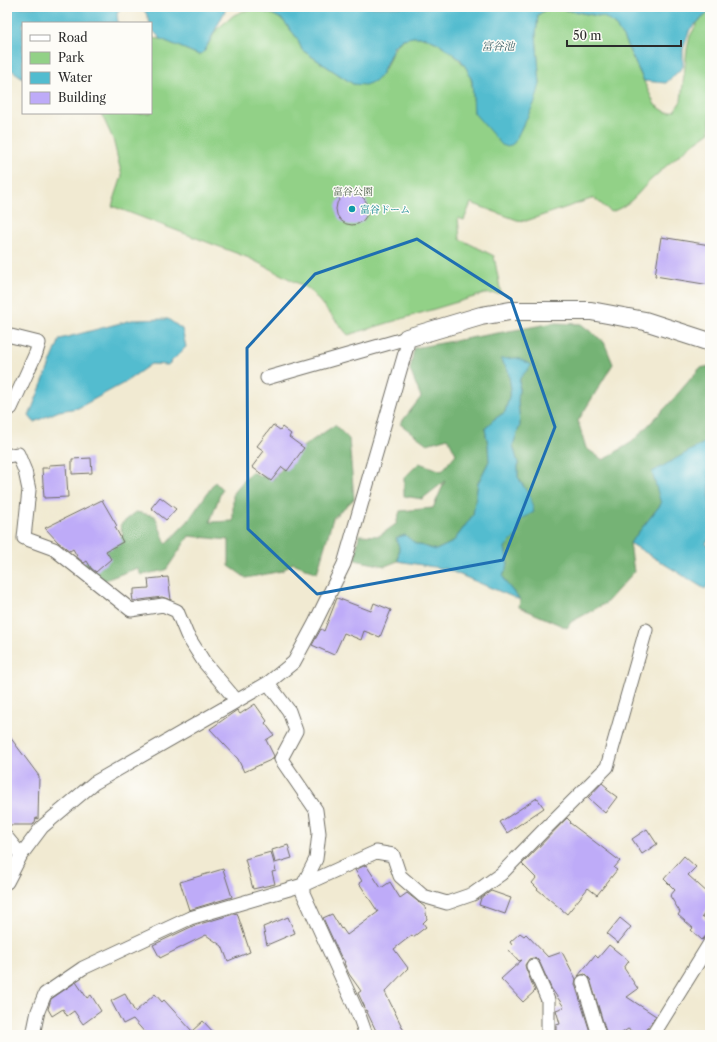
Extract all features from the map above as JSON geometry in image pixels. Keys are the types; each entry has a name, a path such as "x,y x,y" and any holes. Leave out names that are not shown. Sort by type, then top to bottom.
{"street":[{"path":"267,378 481,316 510,311 591,311 645,321 710,342"},
{"path":"7,335 39,343 36,353 11,408 7,410"},
{"path":"7,882 21,855 42,827 94,783 268,683 294,662 344,564 407,346 407,338"},
{"path":"7,456 18,454 25,471 28,490 24,538 54,550 131,610 163,605 177,611 187,635 204,662 237,701"},
{"path":"33,1035 38,1011 45,994 82,968 190,918 303,885 376,852 393,855 400,876 423,896 447,903 473,894 502,874 607,767 646,630"},
{"path":"268,683 289,711 296,731 281,759 316,810 319,833 316,859 303,885 303,893 360,1018 366,1035"},
{"path":"7,838 21,855"},
{"path":"653,1035 710,943"},
{"path":"533,966 548,1000 548,1035"},
{"path":"583,982 599,1035"}],"highlighted area":[{"path":"417,239 511,299 555,427 503,560 317,594 248,529 247,348 315,274"}],"green space":[{"name":"富谷公園","path":"549,7 604,17 614,24 623,37 655,105 666,112 671,112 675,110 681,101 690,36 698,22 710,11 710,132 673,160 634,198 624,206 611,212 594,198 526,221 517,220 471,203 464,220 458,218 460,239 494,256 501,293 484,294 348,335 309,289 249,258 112,206 122,176 113,139 101,114 152,114 152,38 161,39 199,55 204,52 216,30 234,15 243,11 255,10 272,14 283,20 297,38 302,50 353,84 372,82 379,78 393,50 401,41 409,37 428,39 448,50 463,64 468,71 473,91 474,113 540,84 536,35 538,15"},
{"path":"554,323 581,324 604,342 613,364 578,421 586,448 603,460 632,442 668,405 700,368 710,366 709,440 685,454 661,504 630,543 634,572 606,603 571,622 567,628 519,607 520,600 506,583 503,576 508,565 505,547 518,534 520,520 530,497 518,477 518,463 513,445 520,425 518,401 520,378 508,370 511,389 505,412 493,420 485,429 489,461 478,483 473,515 453,542 436,550 396,538 399,547 398,561 385,566 355,560 359,535 379,536 396,524 400,511 433,508 445,481 422,499 404,496 404,478 419,463 442,471 456,454 448,438 427,444 400,424 421,397 410,370 414,348"},
{"path":"335,425 349,439 354,499 333,518 317,573 293,563 282,571 246,578 229,566 229,540 189,536 166,570 141,575 137,568 100,582 88,572 84,562 123,535 120,525 136,512 155,516 166,544 188,521 215,482 222,489 210,522 233,521 233,493 251,472 272,480 301,448"}],"water":[{"path":"7,7 121,7 117,14 118,22 22,22 22,77 7,67"},
{"path":"141,7 227,7 204,52 199,55 161,39 153,31 152,22 150,22 146,13"},
{"name":"富谷池","path":"251,7 549,7 538,15 536,35 540,84 535,102 514,143 508,147 502,145 474,113 472,81 468,71 461,60 440,44 424,37 403,39 394,46 381,75 375,81 365,85 353,84 302,50 297,38 283,20 272,14 255,10"},
{"path":"549,7 710,7 710,11 690,29 683,49 683,67 666,83 644,81 623,37 614,24 604,17"},
{"path":"168,319 182,329 186,347 168,365 151,364 124,383 78,408 59,411 34,422 29,416 60,339 132,320"},
{"path":"517,358 532,365 520,378 518,401 520,425 513,445 518,463 518,477 530,497 534,512 520,520 518,534 505,547 508,565 503,576 506,583 520,600 446,569 398,561 399,547 396,538 405,535 416,544 436,550 453,542 473,515 478,483 489,461 485,429 493,420 505,412 511,389 508,370 500,359"},
{"path":"710,435 710,538 706,543 710,550 710,582 705,589 630,543 661,504 652,472 709,440"}],"building":[{"name":"富谷ドーム","path":"352,193 361,196 365,200 368,209 365,218 361,222 352,225 343,222 339,218 336,209 339,200 343,196"},
{"path":"661,237 710,245 710,285 655,276"},
{"path":"273,425 280,430 282,427 291,434 289,437 304,448 287,471 282,467 271,481 252,467 264,451 257,446"},
{"path":"91,458 92,473 72,474 72,459"},
{"path":"66,464 68,497 44,498 42,468 49,468 49,465"},
{"path":"160,497 176,509 166,520 151,508"},
{"path":"102,500 117,526 115,527 123,542 106,551 111,559 96,572 91,568 87,561 84,563 78,558 73,549 70,551 58,542 45,528"},
{"path":"168,577 171,600 162,597 133,601 132,594 134,594 134,589 149,588 148,579"},
{"path":"337,598 371,611 374,603 391,610 380,637 364,631 361,640 344,633 334,655 312,645 321,629 324,631"},
{"path":"255,704 267,721 265,723 274,735 266,740 274,756 273,759 244,772 238,759 210,729 237,710 240,714"},
{"path":"7,733 39,776 38,819 36,818 33,825 11,825 7,821"},
{"path":"602,783 608,788 606,789 617,797 605,813 588,798"},
{"path":"537,798 544,808 507,833 500,822"},
{"path":"567,818 571,822 570,823 620,861 614,868 617,870 597,895 588,888 567,914 537,889 532,883 536,878 522,864"},
{"path":"647,829 657,844 642,854 632,839"},
{"path":"288,845 292,858 275,863 272,850"},
{"path":"271,852 276,871 272,872 275,884 253,889 245,859"},
{"path":"684,856 696,867 688,875 710,895 710,905 702,917 710,924 710,931 702,940 691,930 693,928 678,915 680,912 670,896 675,890 664,879"},
{"path":"366,865 381,888 390,882 400,898 407,893 425,907 427,919 423,923 426,927 413,937 412,935 394,949 408,968 385,992 406,1035 378,1035 358,993 361,991 349,974 344,963 345,962 340,955 323,918 332,914 341,929 342,928 347,935 378,912 359,883 362,881 355,870"},
{"path":"223,869 232,897 189,910 180,882"},
{"path":"491,891 511,898 505,914 479,905 481,898"},
{"path":"237,913 250,952 228,961 222,946 206,935 160,958 153,945 193,926"},
{"path":"288,917 295,933 267,945 263,927"},
{"path":"620,918 631,927 618,943 607,934"},
{"path":"520,933 524,936 526,934 548,957 562,952 576,979 575,984 591,1035 556,1035 556,1025 560,1024 556,1010 564,1007 551,988 537,959 529,959 525,965 535,991 523,1002 501,979 522,960 519,961 508,949 512,945 510,942"},
{"path":"609,945 629,961 624,968 638,989 627,997 656,1016 643,1035 638,1035 628,1029 619,1035 607,1035 590,979 585,974 578,976 595,955 598,958"},
{"path":"76,982 87,998 91,995 101,1011 83,1024 74,1011 67,1016 63,1009 52,1016 48,1009 51,999"},
{"path":"125,994 135,1012 155,994 162,1002 164,1000 192,1031 203,1021 216,1035 147,1035 133,1019 123,1024 111,1001"}],"place":[{"name":"富谷ドーム","path":"352,209"}]}
